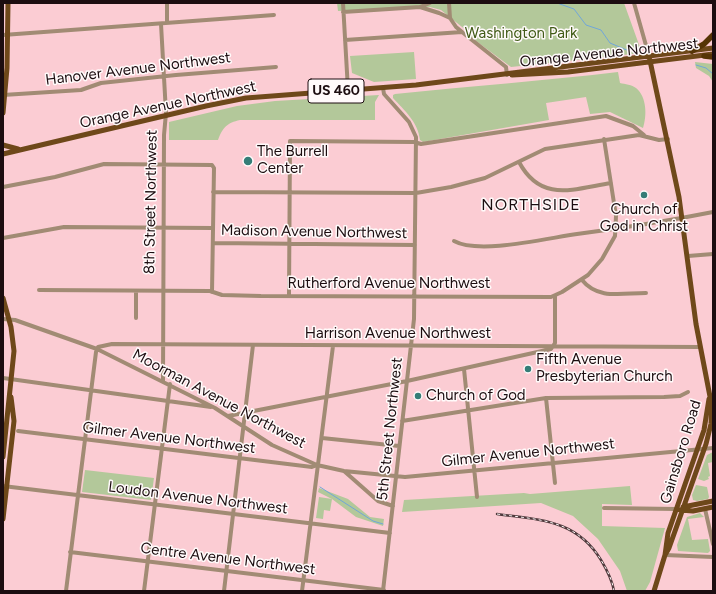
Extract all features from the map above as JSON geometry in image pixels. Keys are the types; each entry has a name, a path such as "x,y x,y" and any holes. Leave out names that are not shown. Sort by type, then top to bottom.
{"highway":[{"path":"692,51 704,44 713,35"},
{"path":"704,56 713,57"}],"main road":[{"path":"3,113 5,35 8,3"},
{"name":"Orange Avenue Northwest","path":"507,75 522,71 713,48"},
{"name":"Orange Avenue Northwest","path":"3,154 246,98 383,88 507,75 554,74 713,54"},
{"path":"650,56 683,218 700,346 711,397"},
{"path":"3,145 23,150"},
{"path":"3,298 6,319 14,350 3,457"},
{"path":"3,519 5,487 14,421 10,396"},
{"name":"Gainsboro Road","path":"665,555 669,548 704,448 711,417 711,397"},
{"name":"Gainsboro Road","path":"654,591 665,555 668,533 706,422 711,397"},
{"path":"676,509 713,501"},
{"path":"683,508 705,509 713,507"}],"street":[{"path":"167,3 167,23"},
{"path":"342,3 348,90"},
{"path":"343,12 420,7 430,3"},
{"path":"449,3 450,18"},
{"path":"634,3 650,56"},
{"path":"420,7 440,13 450,18 462,32 506,67 507,75"},
{"path":"5,35 274,15"},
{"name":"8th Street Northwest","path":"161,24 166,116 163,164 163,381"},
{"path":"345,40 462,32"},
{"name":"Hanover Avenue Northwest","path":"4,95 81,90 100,83 163,76 276,67"},
{"name":"5th Street Northwest","path":"383,88 384,94 414,129 416,143 414,319 383,590"},
{"path":"289,296 290,140 414,142 421,144 606,116 614,117 633,126 644,135 660,140 668,139"},
{"path":"213,192 416,193 470,183 494,174 545,148 604,139 644,135"},
{"name":"Rutherford Avenue Northwest","path":"38,290 212,292 222,295 289,296 545,298 555,296 582,280 602,260 612,243 616,229 604,139"},
{"path":"519,162 532,181 549,190 568,190 611,183"},
{"path":"3,187 55,177 104,164 213,166 212,292"},
{"path":"454,241 471,245 512,244 616,229 713,212"},
{"name":"Madison Avenue Northwest","path":"3,238 64,227 213,228"},
{"name":"Madison Avenue Northwest","path":"213,244 415,245"},
{"path":"688,256 713,254"},
{"path":"582,280 590,289 599,293 646,293"},
{"path":"136,291 136,318"},
{"path":"228,416 464,369 543,351 554,347 555,296"},
{"name":"Moorman Avenue Northwest","path":"6,319 97,349 170,384 215,408 272,445 317,465 344,471 378,501 393,506"},
{"name":"Harrison Avenue Northwest","path":"97,349 98,347 112,344 554,347 700,346"},
{"path":"224,591 253,345"},
{"path":"302,591 333,346"},
{"path":"66,591 90,391 97,349"},
{"path":"464,369 477,497"},
{"path":"3,378 215,408"},
{"path":"144,591 170,384"},
{"path":"402,421 546,398 669,397 680,396 688,392"},
{"path":"546,398 555,483"},
{"name":"Gilmer Avenue Northwest","path":"18,431 312,467 317,465"},
{"path":"322,438 399,446"},
{"name":"Gilmer Avenue Northwest","path":"344,471 397,477 713,448"},
{"name":"Loudon Avenue Northwest","path":"5,487 390,533"},
{"path":"604,508 676,509"},
{"path":"705,509 713,544"},
{"name":"Centre Avenue Northwest","path":"70,552 383,590"},
{"path":"665,555 713,557"}],"green space":[{"name":"Washington Park","path":"337,3 624,3 642,53 511,67 468,35 467,31 441,10 430,7 338,11"},
{"path":"414,52 416,79 374,82 352,73 350,56"},
{"path":"695,62 713,64 713,82 709,76 696,68"},
{"path":"618,72 620,83 636,88 642,96 645,107 643,128 610,112 590,114 586,97 546,103 549,120 423,142 420,140 414,122 393,98 393,95 395,94"},
{"path":"379,95 375,102 375,120 240,120 226,126 218,140 169,140 169,122 237,106 275,101"},
{"path":"713,452 713,462 708,463 709,479 704,481 698,479 707,455"},
{"path":"85,470 154,478 151,500 82,492"},
{"path":"696,485 707,487 708,499 697,501 693,500 692,495"},
{"path":"630,486 632,505 602,504 602,526 665,528 650,582 645,591 627,591 620,571 598,539 573,516 541,503 402,512 404,500 524,493 530,494"},
{"path":"319,488 348,499 370,517 384,519 383,526 356,517 332,499 318,492"},
{"path":"319,497 332,499 330,511 324,510 323,519 316,518"},
{"path":"700,513 704,517 688,519 692,540 708,539 710,551 708,553 678,551 677,545 687,517"}],"waterway":[{"path":"557,3 574,9 586,25 601,30 610,43 629,51"},
{"path":"696,65 706,68 713,74"},
{"path":"243,448 254,454"},
{"path":"320,487 373,521 383,524"}],"railway":[{"path":"497,514 542,520 568,529 580,536 591,546 601,560 612,582 614,591"}],"place":[{"name":"The Burrell Center","path":"248,161"},
{"name":"Church of God in Christ","path":"644,195"},
{"name":"Fifth Avenue Presbyterian Church","path":"528,369"},
{"name":"Church of God","path":"418,396"}],"district":[{"name":"NORTHSIDE","path":"531,205"}]}
